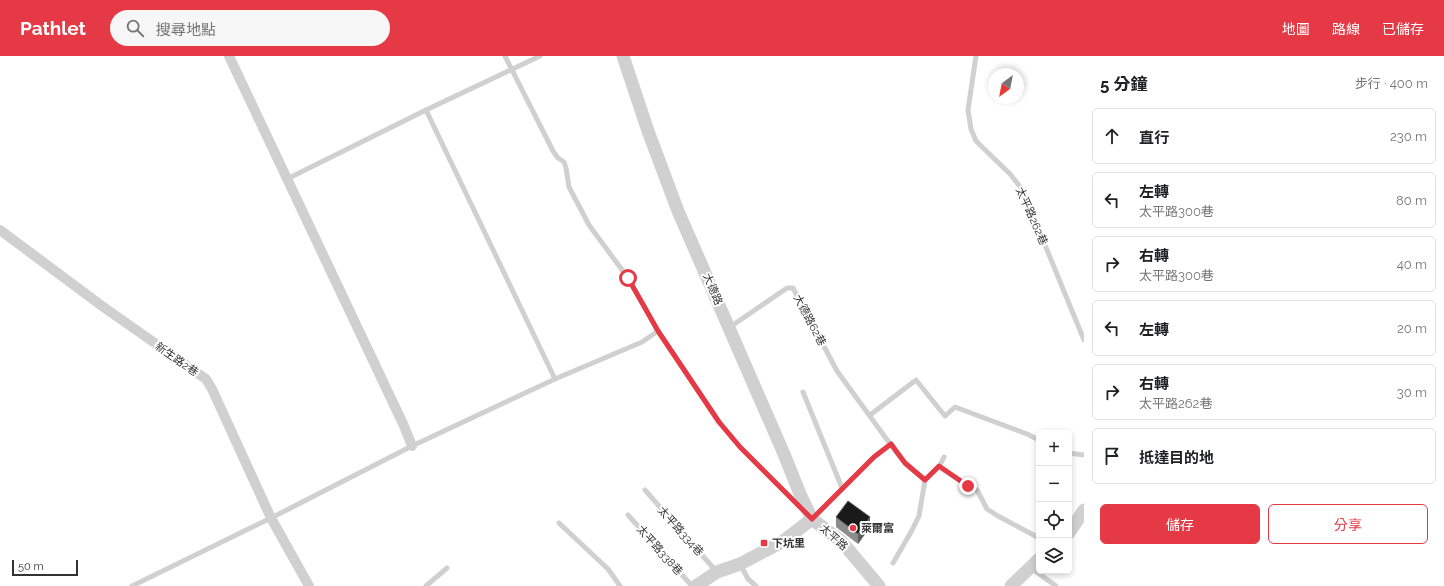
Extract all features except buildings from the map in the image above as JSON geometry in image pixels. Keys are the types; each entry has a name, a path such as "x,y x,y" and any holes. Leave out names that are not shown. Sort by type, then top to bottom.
{"street":[{"path":"229,56 412,446"},
{"name":"大德路","path":"623,56 645,124 678,211 812,519"},
{"name":"新生路2巷","path":"0,230 102,306 206,379 271,518 309,586"},
{"path":"1072,528 1084,510"},
{"name":"太平路","path":"696,586 717,572 740,564 782,542 812,519 842,542 879,586"},
{"path":"1012,586 1035,564"}],"lane":[{"path":"505,56 553,151 558,158 564,162 569,187 589,226 628,278 658,331 719,422 740,447 812,519 874,457 891,444"},
{"path":"287,179 426,110 540,56"},
{"name":"太平路262巷","path":"976,56 968,110 971,129 976,141 1010,174 1022,189 1082,325 1084,340"},
{"path":"426,110 555,379"},
{"name":"大德路62巷","path":"729,327 786,288 793,288 837,371 870,415"},
{"path":"132,586 271,518 412,446 555,379 642,342 658,331"},
{"path":"925,480 905,463 870,415 916,380 944,416 955,407 1036,438"},
{"path":"803,392 842,488"},
{"path":"1072,453 1084,455"},
{"path":"893,563 919,516 925,480 939,466 944,457"},
{"path":"939,466 968,486 977,490 987,509 1036,536"},
{"name":"太平路334巷","path":"645,490 717,572"},
{"name":"太平路338巷","path":"628,515 692,586"},
{"path":"559,522 608,569 620,586"},
{"path":"740,564 748,580 756,586"},
{"path":"1035,564 1056,586"},
{"path":"426,586 447,568"}],"place":[{"name":"萊爾富","path":"853,528"},
{"name":"下坑里","path":"764,543"}],"route":[{"path":"628,278 658,331 719,422 740,447 812,519 874,457 891,444 905,463 925,480 939,466 968,486"}]}
